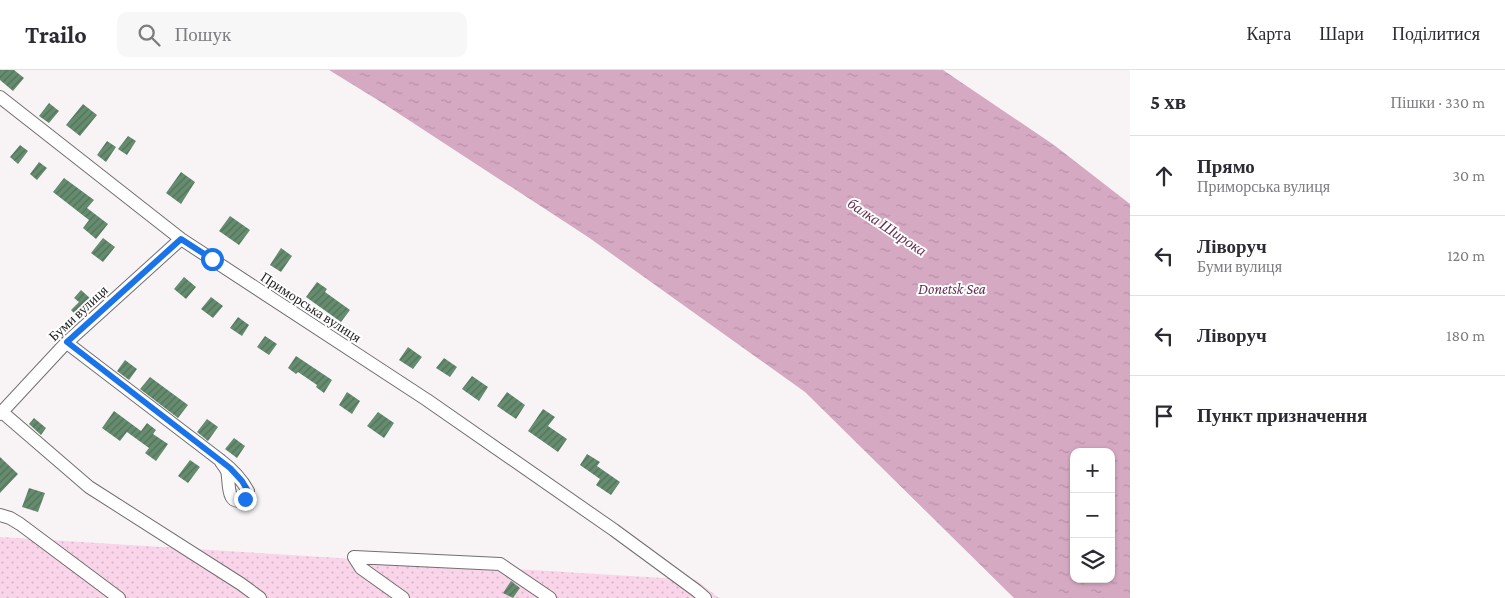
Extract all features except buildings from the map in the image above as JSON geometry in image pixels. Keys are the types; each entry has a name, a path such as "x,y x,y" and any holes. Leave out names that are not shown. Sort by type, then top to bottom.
{"street":[{"name":"Приморська вулиця","path":"0,97 181,239 427,400 614,530 704,598"},
{"name":"Буми вулиця","path":"1,413 67,342 181,239"},
{"path":"67,342 220,460"},
{"path":"1,413 89,487 260,598"},
{"path":"0,515 20,524 119,598"},
{"path":"404,598 361,568 354,557 500,564 550,598"}],"shaded area":[{"path":"0,537 696,580 719,598 0,598"}],"water":[{"name":"Donetsk Sea","path":"329,70 943,70 1054,145 1130,204 1130,598 1014,598 805,392 588,237"}],"route":[{"path":"212,259 181,239 67,342 230,468 248,491 245,499"}],"water label":[{"name":"балка Широка","path":"887,227"}]}
